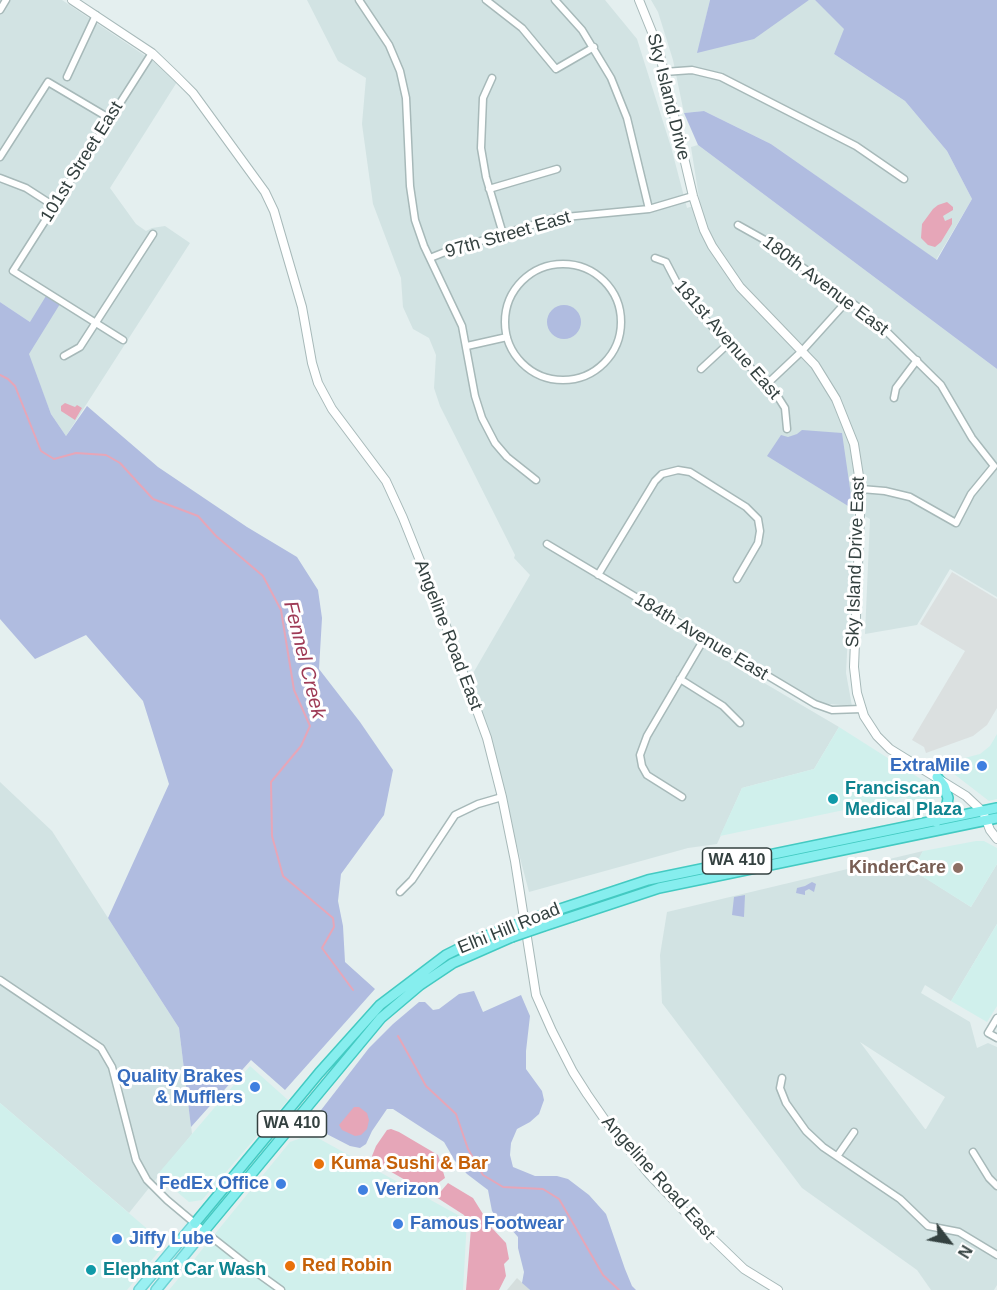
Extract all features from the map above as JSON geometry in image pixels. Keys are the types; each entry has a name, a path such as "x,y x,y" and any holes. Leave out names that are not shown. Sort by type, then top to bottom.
{"highway":[{"path":"936,822 946,810 948,798 944,786 937,777"},
{"name":"WA 410","path":"985,816 997,808"},
{"name":"WA 410","path":"985,816 997,818"},
{"name":"Elhi Hill Road","path":"195,1223 326,1065 380,1005 446,955 478,939 542,915 648,880 864,834 985,816"},
{"name":"Elhi Hill Road","path":"204,1231 381,1018 420,985 453,963 512,937 659,888 985,816"}],"main road":[{"name":"Elhi Hill Road","path":"139,1290 195,1223"},
{"name":"Elhi Hill Road","path":"156,1290 204,1231"}],"street":[{"path":"0,10 6,0"},
{"name":"Angeline Road East","path":"72,0 152,53 193,93 270,200 302,307 318,383 332,409 386,481 446,626 487,738 502,797 536,995 573,1072 605,1120 649,1174 744,1269 778,1290"},
{"path":"359,0 388,45 400,71 406,98 412,202 420,234 462,326 475,396 482,418 489,433 507,458 536,480"},
{"path":"486,0 522,28 556,69 594,47"},
{"path":"555,0 594,47 611,78 627,118 649,209"},
{"name":"Sky Island Drive","path":"639,0 658,46 693,196"},
{"path":"67,77 96,15"},
{"name":"101st Street East","path":"96,323 13,271 152,53"},
{"path":"664,72 692,70 721,77 856,146 904,179"},
{"path":"492,78 483,98 481,132 483,164 503,234"},
{"path":"0,157 48,82 109,118"},
{"path":"489,189 557,169"},
{"path":"0,178 26,188 54,206"},
{"name":"97th Street East","path":"430,258 561,217 649,209 693,196"},
{"name":"Sky Island Drive East","path":"693,196 704,230 729,274 815,365 846,422 858,464 861,489 854,653 855,680 862,709 877,736 890,749 966,796 985,816"},
{"name":"180th Avenue East","path":"738,225 763,239 882,327 917,360 940,386 972,438 994,466 971,494 956,523 910,497 885,491 861,489"},
{"path":"64,356 80,347 153,234"},
{"name":"181st Avenue East","path":"656,258 666,262 687,297 767,384 785,408 787,429"},
{"path":"551,265 574,265 591,272 609,288 618,305 620,328 616,344 600,366 582,376 556,379 533,371 514,353 507,337 505,319 513,293 530,274 551,265"},
{"path":"767,384 802,351 848,300"},
{"path":"96,323 123,340"},
{"path":"467,346 507,337"},
{"path":"701,369 728,344"},
{"path":"894,398 896,388 917,360"},
{"path":"598,575 654,481 669,471 678,470 690,472 746,507 758,519 760,531 758,543 737,579"},
{"name":"184th Avenue East","path":"547,544 824,708 847,711 862,709"},
{"path":"682,797 647,775 640,755 647,736 704,639"},
{"path":"680,679 723,706 740,723"},
{"path":"400,892 412,880 455,815 478,804 502,797"},
{"path":"985,816 997,839"},
{"path":"0,980 101,1048 112,1067 131,1142 142,1172 153,1187 204,1231 281,1290"},
{"path":"997,1018 988,1033 997,1038"},
{"path":"782,1078 781,1094 800,1123 823,1147 900,1198 928,1226 959,1232 997,1255"},
{"path":"838,1155 854,1132"},
{"path":"973,1152 989,1178 997,1186"}],"shaded area":[{"path":"0,0 62,0 165,69 177,82 110,188 136,224 146,231 165,226 190,243 66,436 51,414 28,355 30,322 0,302"},
{"path":"307,0 605,0 637,39 671,147 687,208 700,204 691,147 698,145 997,369 997,597 950,569 917,625 865,634 870,519 854,510 846,673 852,706 819,703 677,615 669,627 839,727 814,769 742,788 717,844 688,848 529,892 472,675 530,575 514,558 515,555 440,406 434,388 436,355 429,338 413,329 403,307 401,278 373,204 362,124 366,78 338,61"},
{"path":"651,0 710,0 698,52 809,0 815,0 845,29 834,54 905,101 947,151 972,199 936,260 771,144 704,111 684,113 673,60 658,12"},
{"path":"710,0 809,0 754,39 697,53"},
{"path":"815,0 997,0 997,369 698,145 684,113 704,111 771,144 937,260 972,199 947,151 905,101 834,54 844,29"},
{"path":"947,202 953,210 943,216 945,221 952,218 952,224 941,242 935,247 928,245 921,238 922,224 933,209"},
{"path":"46,296 60,304 29,354 51,414 66,436 87,406 158,467 247,527 297,557 318,590 322,618 319,669 393,770 384,815 341,874 338,901 343,926 345,962 375,989 285,1090 251,1060 191,1127 179,1028 108,918 169,784 143,701 86,635 35,659 0,619 0,302 30,322"},
{"path":"564,305 576,310 581,322 576,334 564,339 552,334 547,322 552,310"},
{"path":"65,403 82,408 75,420 61,411 61,406"},
{"path":"802,430 842,433 853,509 767,456 781,435 788,437"},
{"path":"952,572 997,599 997,708 987,725 973,736 926,753 924,747 912,740 965,651 920,624"},
{"path":"839,727 935,788 940,798 908,801 906,797 720,836 742,788 814,769"},
{"path":"997,734 997,799 989,801 945,767 953,761 980,754 990,746"},
{"path":"0,782 52,831 179,1028 192,1134 129,1213 0,1103"},
{"path":"984,841 997,848 997,864 971,907 912,870 923,851"},
{"path":"923,851 913,870 971,907 997,864 997,924 951,1001 925,985 921,993 970,1022 977,1048 988,1043 997,1047 997,1285 994,1290 931,1290 917,1270 802,1188 662,1003 660,955 667,912","holes":["860,1042 945,1097 925,1129"]},
{"path":"812,882 816,884 814,892 809,889 805,891 805,895 796,893 797,888"},
{"path":"745,895 744,917 732,915 734,897"},
{"path":"997,924 997,1006 987,1022 951,1001"},
{"path":"474,991 483,1012 521,995 530,1016 526,1069 542,1091 544,1100 539,1114 517,1129 511,1143 510,1155 513,1167 535,1176 557,1176 568,1179 589,1195 606,1214 625,1269 636,1290 530,1290 522,1283 524,1272 518,1248 518,1237 510,1228 502,1225 492,1211 488,1190 467,1174 455,1161 444,1142 393,1109 387,1109 366,1144 360,1148 350,1146 317,1129 314,1124 318,1114 369,1048 419,1002 425,1002 433,1010 439,1009 459,994"},
{"path":"250,1066 288,1100 202,1200 189,1202 157,1175"},
{"path":"0,1103 165,1244 127,1290 0,1290"},
{"path":"354,1107 359,1107 367,1113 369,1120 367,1129 361,1135 355,1136 342,1130 339,1125"},
{"path":"391,1129 438,1155 445,1178 426,1192 374,1162 372,1156 376,1146 387,1130"},
{"path":"316,1137 467,1220 463,1290 169,1290 290,1142 301,1138"},
{"path":"448,1183 473,1198 491,1227 506,1243 509,1259 504,1264 506,1276 499,1290 466,1290 471,1228 464,1215 436,1197"},
{"path":"517,1278 530,1290 507,1290"}],"waterway":[{"name":"Fennel Creek","path":"0,375 15,386 41,451 54,459 76,453 106,455 120,463 153,499 198,516 216,536 263,576 281,610 294,690 310,726 301,746 271,782 272,836 283,876 333,918 334,927 322,948 353,990"},
{"name":"Fennel Creek","path":"398,1036 426,1086 456,1114 468,1149 483,1175 503,1187 543,1189 559,1199 603,1275 619,1290"}],"place":[{"name":"ExtraMile","path":"982,766"},
{"name":"Franciscan Medical Plaza","path":"833,799"},
{"name":"KinderCare","path":"958,868"},
{"name":"Quality Brakes & Mufflers","path":"255,1087"},
{"name":"Kuma Sushi & Bar","path":"319,1164"},
{"name":"FedEx Office","path":"281,1184"},
{"name":"Verizon","path":"363,1190"},
{"name":"Famous Footwear","path":"398,1224"},
{"name":"Jiffy Lube","path":"117,1239"},
{"name":"Red Robin","path":"290,1266"},
{"name":"Elephant Car Wash","path":"91,1270"}]}
